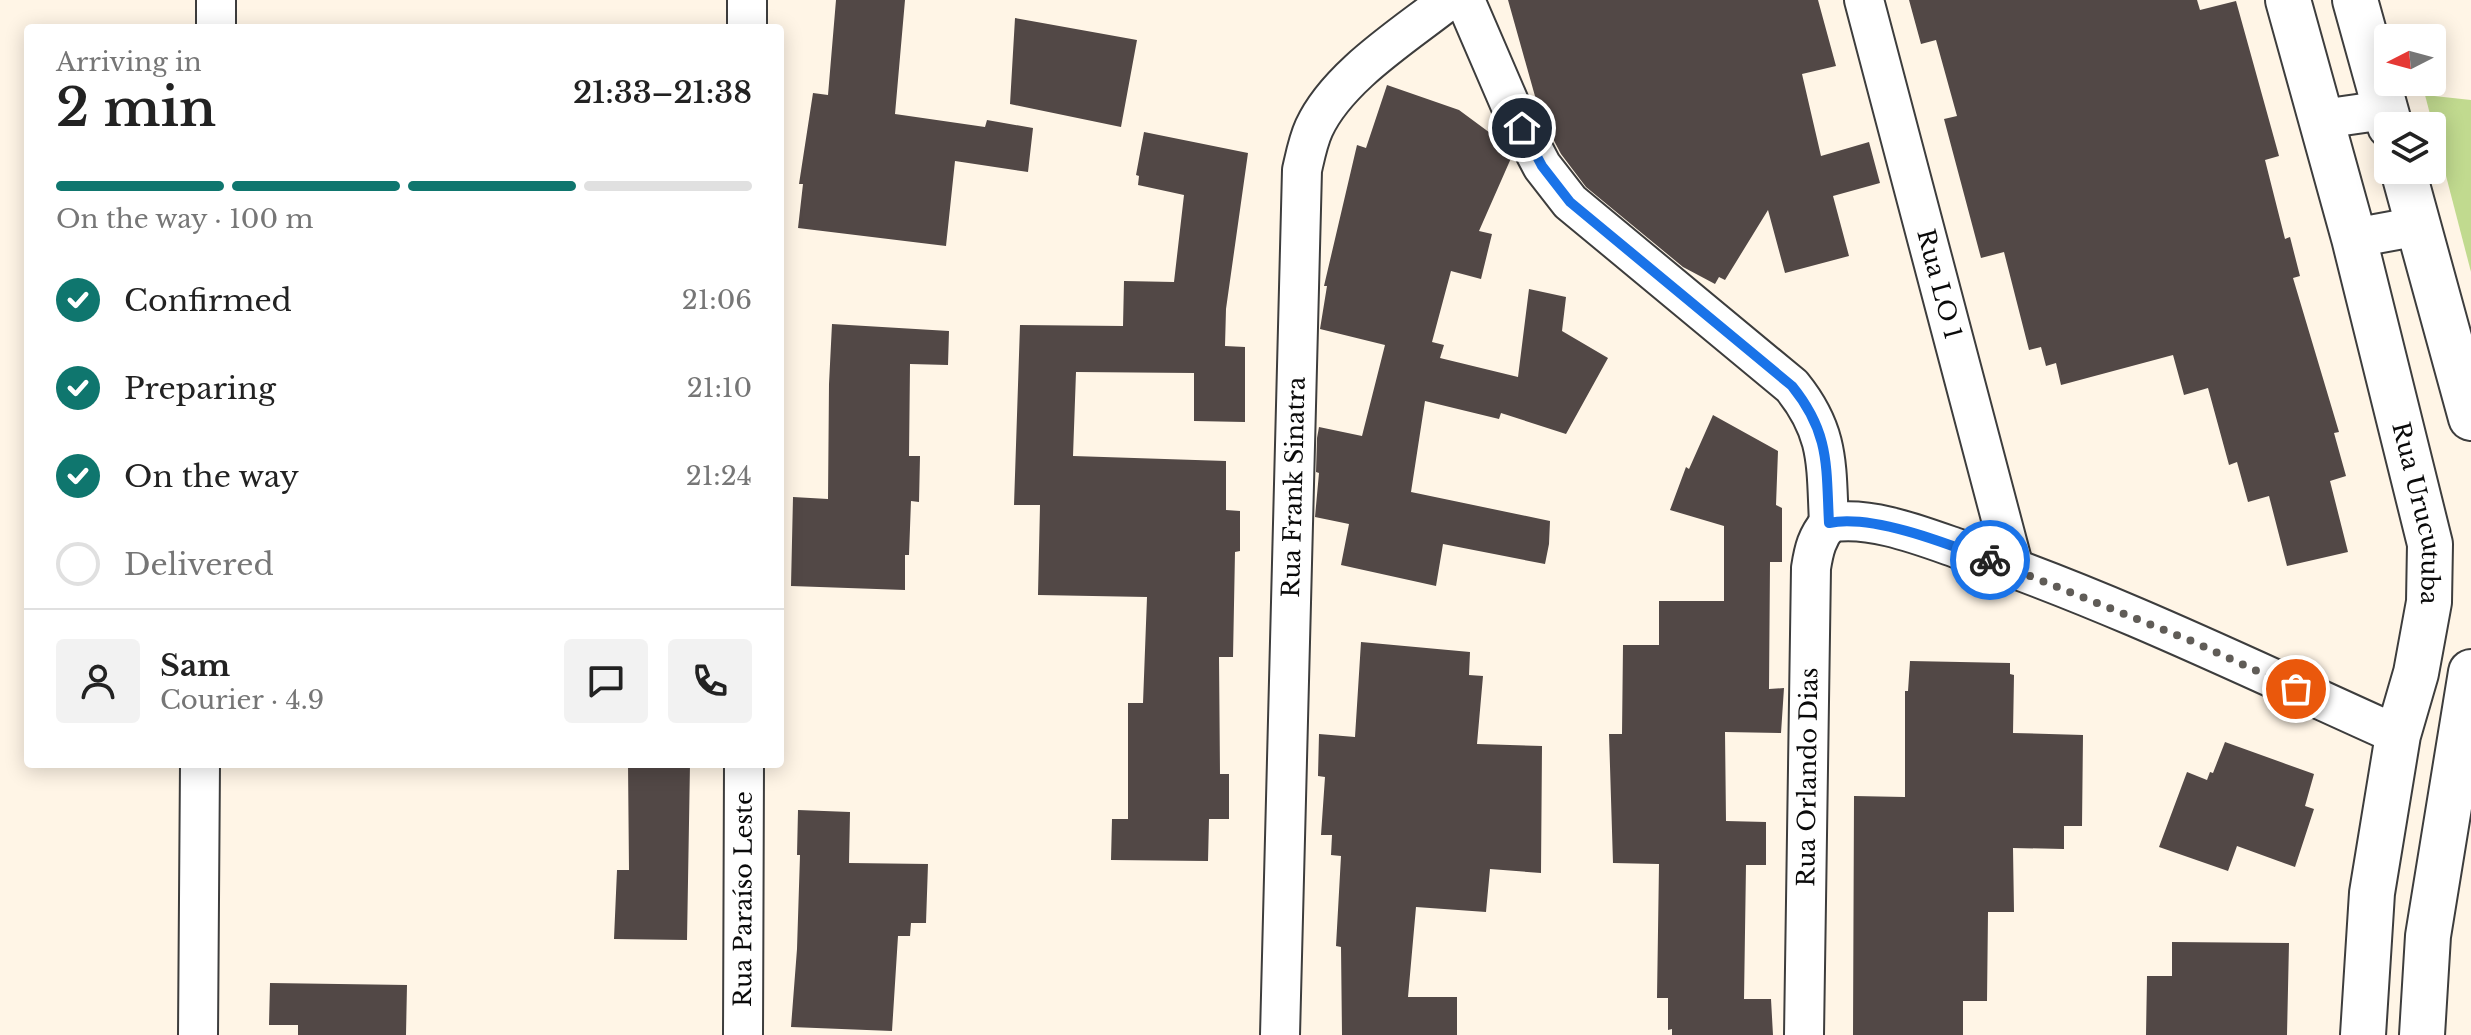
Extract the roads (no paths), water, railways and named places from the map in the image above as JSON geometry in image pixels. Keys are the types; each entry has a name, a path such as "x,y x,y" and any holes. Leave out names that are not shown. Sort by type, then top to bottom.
{"street":[{"path":"216,0 216,24"},
{"path":"747,0 747,24"},
{"name":"Rua Frank Sinatra","path":"1280,1035 1302,170 1314,128 1335,97 1363,68 1449,0"},
{"path":"1465,0 1512,109 1542,166 1570,202 1792,386 1808,406 1820,431 1825,456 1829,523 1861,521 1928,538 2014,568 2194,642 2398,735"},
{"name":"Rua LO 1","path":"1864,0 2014,568"},
{"name":"Rua Urucutuba","path":"2288,0 2354,238 2430,544 2429,602 2416,673 2398,735 2372,893 2363,1035"},
{"path":"2355,0 2386,112"},
{"path":"2322,119 2374,118"},
{"path":"2407,184 2471,418"},
{"path":"2354,238 2419,226"},
{"name":"Rua Orlando Dias","path":"1804,1035 1811,568 1819,534 1829,523"},
{"path":"2422,1035 2428,936 2465,748 2471,672"},
{"path":"198,1035 200,768"},
{"name":"Rua Paraíso Leste","path":"743,1035 744,768"}]}
